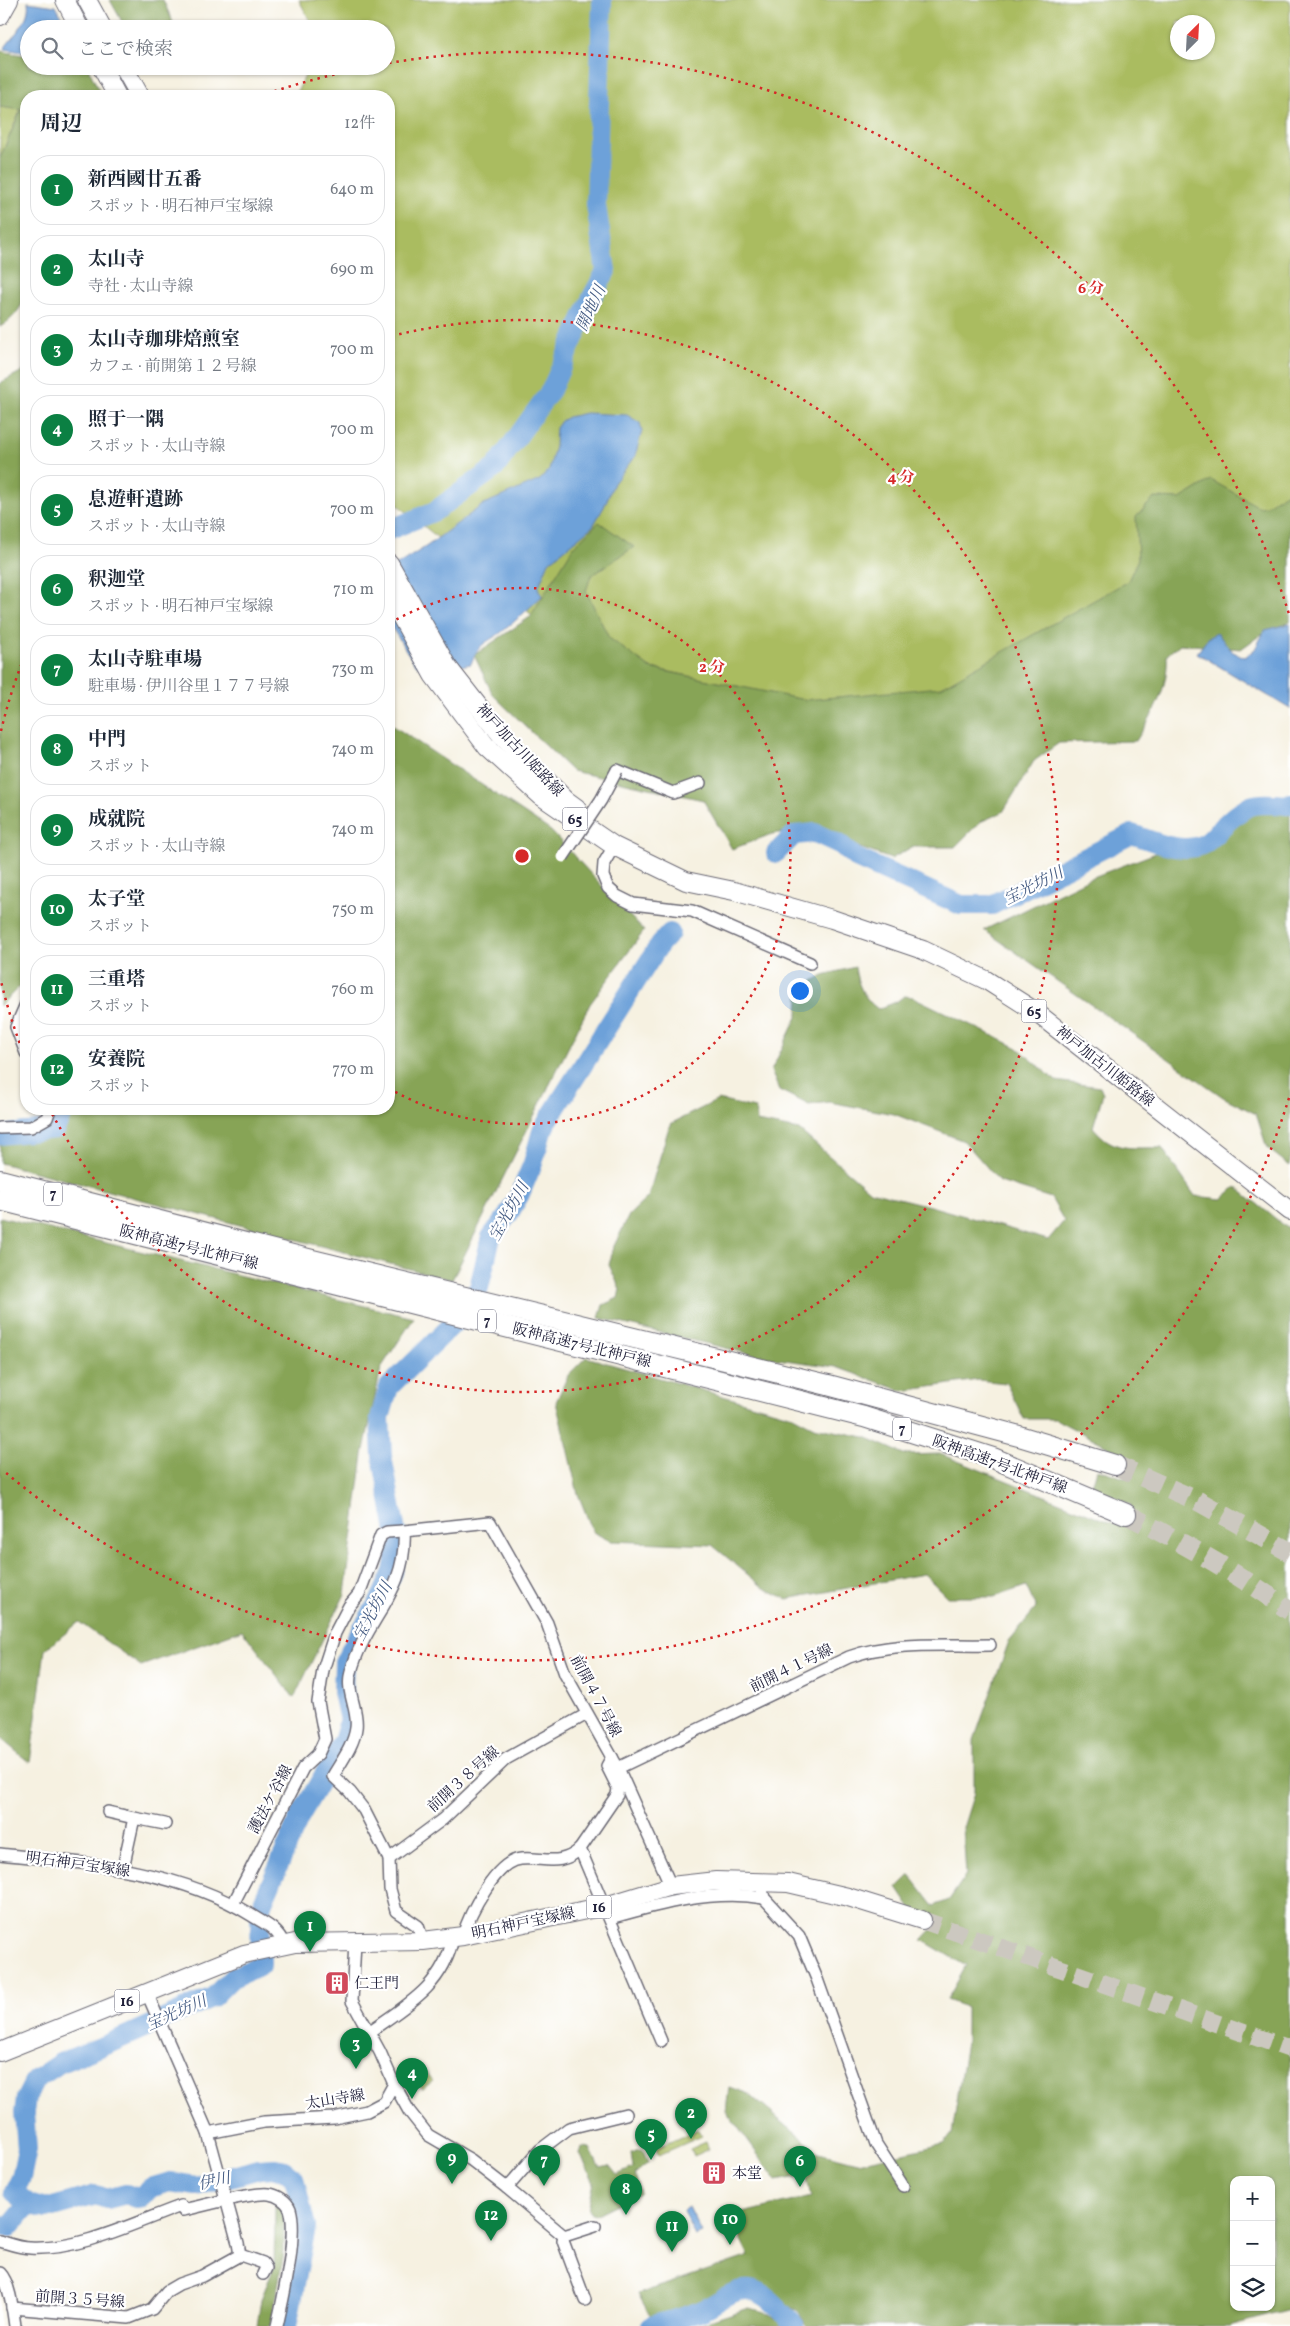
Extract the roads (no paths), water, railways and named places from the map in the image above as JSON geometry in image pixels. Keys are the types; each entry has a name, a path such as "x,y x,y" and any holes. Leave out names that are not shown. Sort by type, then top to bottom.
{"highway":[{"name":"阪神高速7号北神戸線","path":"0,1180 102,1216"},
{"name":"阪神高速7号北神戸線","path":"0,1200 102,1216 672,1358 960,1447 1030,1472 1126,1514"},
{"name":"阪神高速7号北神戸線","path":"672,1358 828,1385 1019,1436 1115,1466"}],"main road":[{"path":"0,16 9,0"},
{"path":"65,0 75,20"},
{"path":"87,0 98,20"},
{"path":"106,75 114,90"},
{"path":"128,75 137,90"},
{"name":"神戸加古川姫路線","path":"395,574 447,666 457,693 487,747 541,796 614,846 686,881 734,891 832,919 923,950 986,980 1033,1010 1290,1211"},
{"name":"神戸加古川姫路線","path":"395,606 433,675 457,693 566,800 622,839 693,874 734,891"},
{"name":"明石神戸宝塚線","path":"0,2052 149,1998 270,1948 355,1942 423,1941 458,1937 608,1912 672,1886 716,1881 762,1890 788,1884 848,1897 922,1920"}],"street":[{"path":"563,857 601,800 617,770 673,793 700,783"},
{"path":"614,846 604,863 603,876 608,888 617,896 633,904 692,911 810,963"},
{"path":"20,1018 16,1027 20,1037"},
{"path":"0,1128 31,1128 47,1118 48,1115"},
{"name":"前開４７号線","path":"389,1859 364,1810 334,1776 357,1728 350,1694 350,1674 358,1650 394,1588 404,1544 404,1531 490,1522 547,1623 565,1674 618,1768 672,1886"},
{"name":"護法ケ谷線","path":"233,1904 304,1768 318,1754 325,1739 318,1702 323,1670 335,1633 349,1606 359,1594 381,1535 387,1532 403,1531"},
{"name":"前開４１号線","path":"618,1768 848,1657 869,1650 888,1647 990,1645"},
{"name":"前開３８号線","path":"389,1859 443,1818 506,1759 586,1714"},
{"path":"370,2032 431,1985 479,1899 500,1871 509,1863 519,1859 565,1860 580,1849 617,1795 618,1788 607,1766 612,1757"},
{"path":"108,1812 165,1824"},
{"path":"123,1868 134,1818"},
{"path":"580,1849 661,2041"},
{"name":"明石神戸宝塚線","path":"0,1854 123,1868 204,1891 233,1904 279,1933 270,1948"},
{"path":"389,1859 390,1889 396,1911 418,1926 423,1941"},
{"path":"608,1912 709,1896 749,1895 762,1890 799,1936 817,1979 876,2144 903,2186"},
{"path":"355,1942 352,2001 370,2032 409,2111 428,2135 471,2160 564,2236 564,2241 585,2300"},
{"path":"149,1998 208,2133 240,2255 263,2263 266,2268 264,2274"},
{"name":"太山寺線","path":"208,2133 264,2122 334,2118 367,2111 384,2102 394,2084"},
{"path":"507,2188 540,2150 569,2128 626,2114"},
{"path":"0,2241 29,2248 57,2247 94,2237 181,2206 183,2210 257,2194 270,2194 282,2199 290,2208 292,2241 277,2326"},
{"path":"564,2236 595,2226"},
{"name":"前開３５号線","path":"12,2308 129,2318 152,2309 168,2291 179,2284 202,2276 240,2255"},
{"path":"0,2273 3,2276 16,2326"}],"water":[{"path":"28,2 56,6 63,20 24,20"},
{"path":"20,28 20,52 4,49"},
{"path":"586,413 627,415 640,423 642,431 635,456 614,483 604,507 593,526 549,562 538,588 542,596 508,627 484,643 477,651 471,664 461,666 458,673 423,669 414,663 395,633 395,566 427,546 484,504 540,480 549,470 555,446 556,428 561,421 568,417"},
{"path":"1290,624 1290,709 1197,653 1209,637 1217,633 1233,652 1245,657 1255,649 1265,630"},
{"path":"689,2207 702,2233 695,2236 683,2211"}],"waterway":[{"name":"開地川","path":"395,528 435,511 495,468 551,390 592,297 606,271 596,205 602,1"},
{"name":"宝光坊川","path":"776,853 794,835 815,833 841,845 856,858 961,905 992,905 1132,834 1177,848 1195,847 1208,841 1237,813 1244,809 1258,804 1287,805 1290,803"},
{"name":"宝光坊川","path":"287,2326 306,2227 294,2178 284,2170 275,2168 259,2169 196,2186 170,2182 150,2188 142,2197 137,2198 126,2194 107,2199 96,2195 46,2209 29,2204 14,2192 21,2178 27,2149 24,2113 26,2098 35,2080 60,2063 108,2044 213,1997 232,1978 261,1965 260,1909 300,1816 343,1742 349,1721 343,1692 344,1663 381,1598 393,1572 398,1543 382,1456 380,1418 389,1387 452,1325 479,1288 491,1237 508,1215 520,1194 533,1163 542,1131 660,944 670,933"},
{"name":"開地川","path":"0,1135 55,1129 61,1115"},
{"name":"伊川","path":"0,2225 9,2228 29,2204"},
{"name":"伊川","path":"651,2326 700,2311 733,2293 747,2290 755,2291 771,2300 795,2326"}],"tunnel":[{"path":"1115,1465 1198,1501 1290,1552"},
{"path":"1126,1514 1210,1559 1290,1611"},
{"path":"922,1920 1290,2049"}],"place":[{"name":"新西國廿五番","path":"310,1952"},
{"name":"仁王門","path":"337,1983"},
{"name":"太山寺珈琲焙煎室","path":"356,2069"},
{"name":"照于一隅","path":"412,2099"},
{"name":"太山寺","path":"691,2139"},
{"name":"息遊軒遺跡","path":"651,2160"},
{"name":"本堂","path":"714,2173"},
{"name":"成就院","path":"452,2184"},
{"name":"太山寺駐車場","path":"544,2186"},
{"name":"釈迦堂","path":"800,2187"},
{"name":"中門","path":"626,2215"},
{"name":"安養院","path":"491,2241"},
{"name":"太子堂","path":"730,2245"},
{"name":"三重塔","path":"672,2252"}]}
